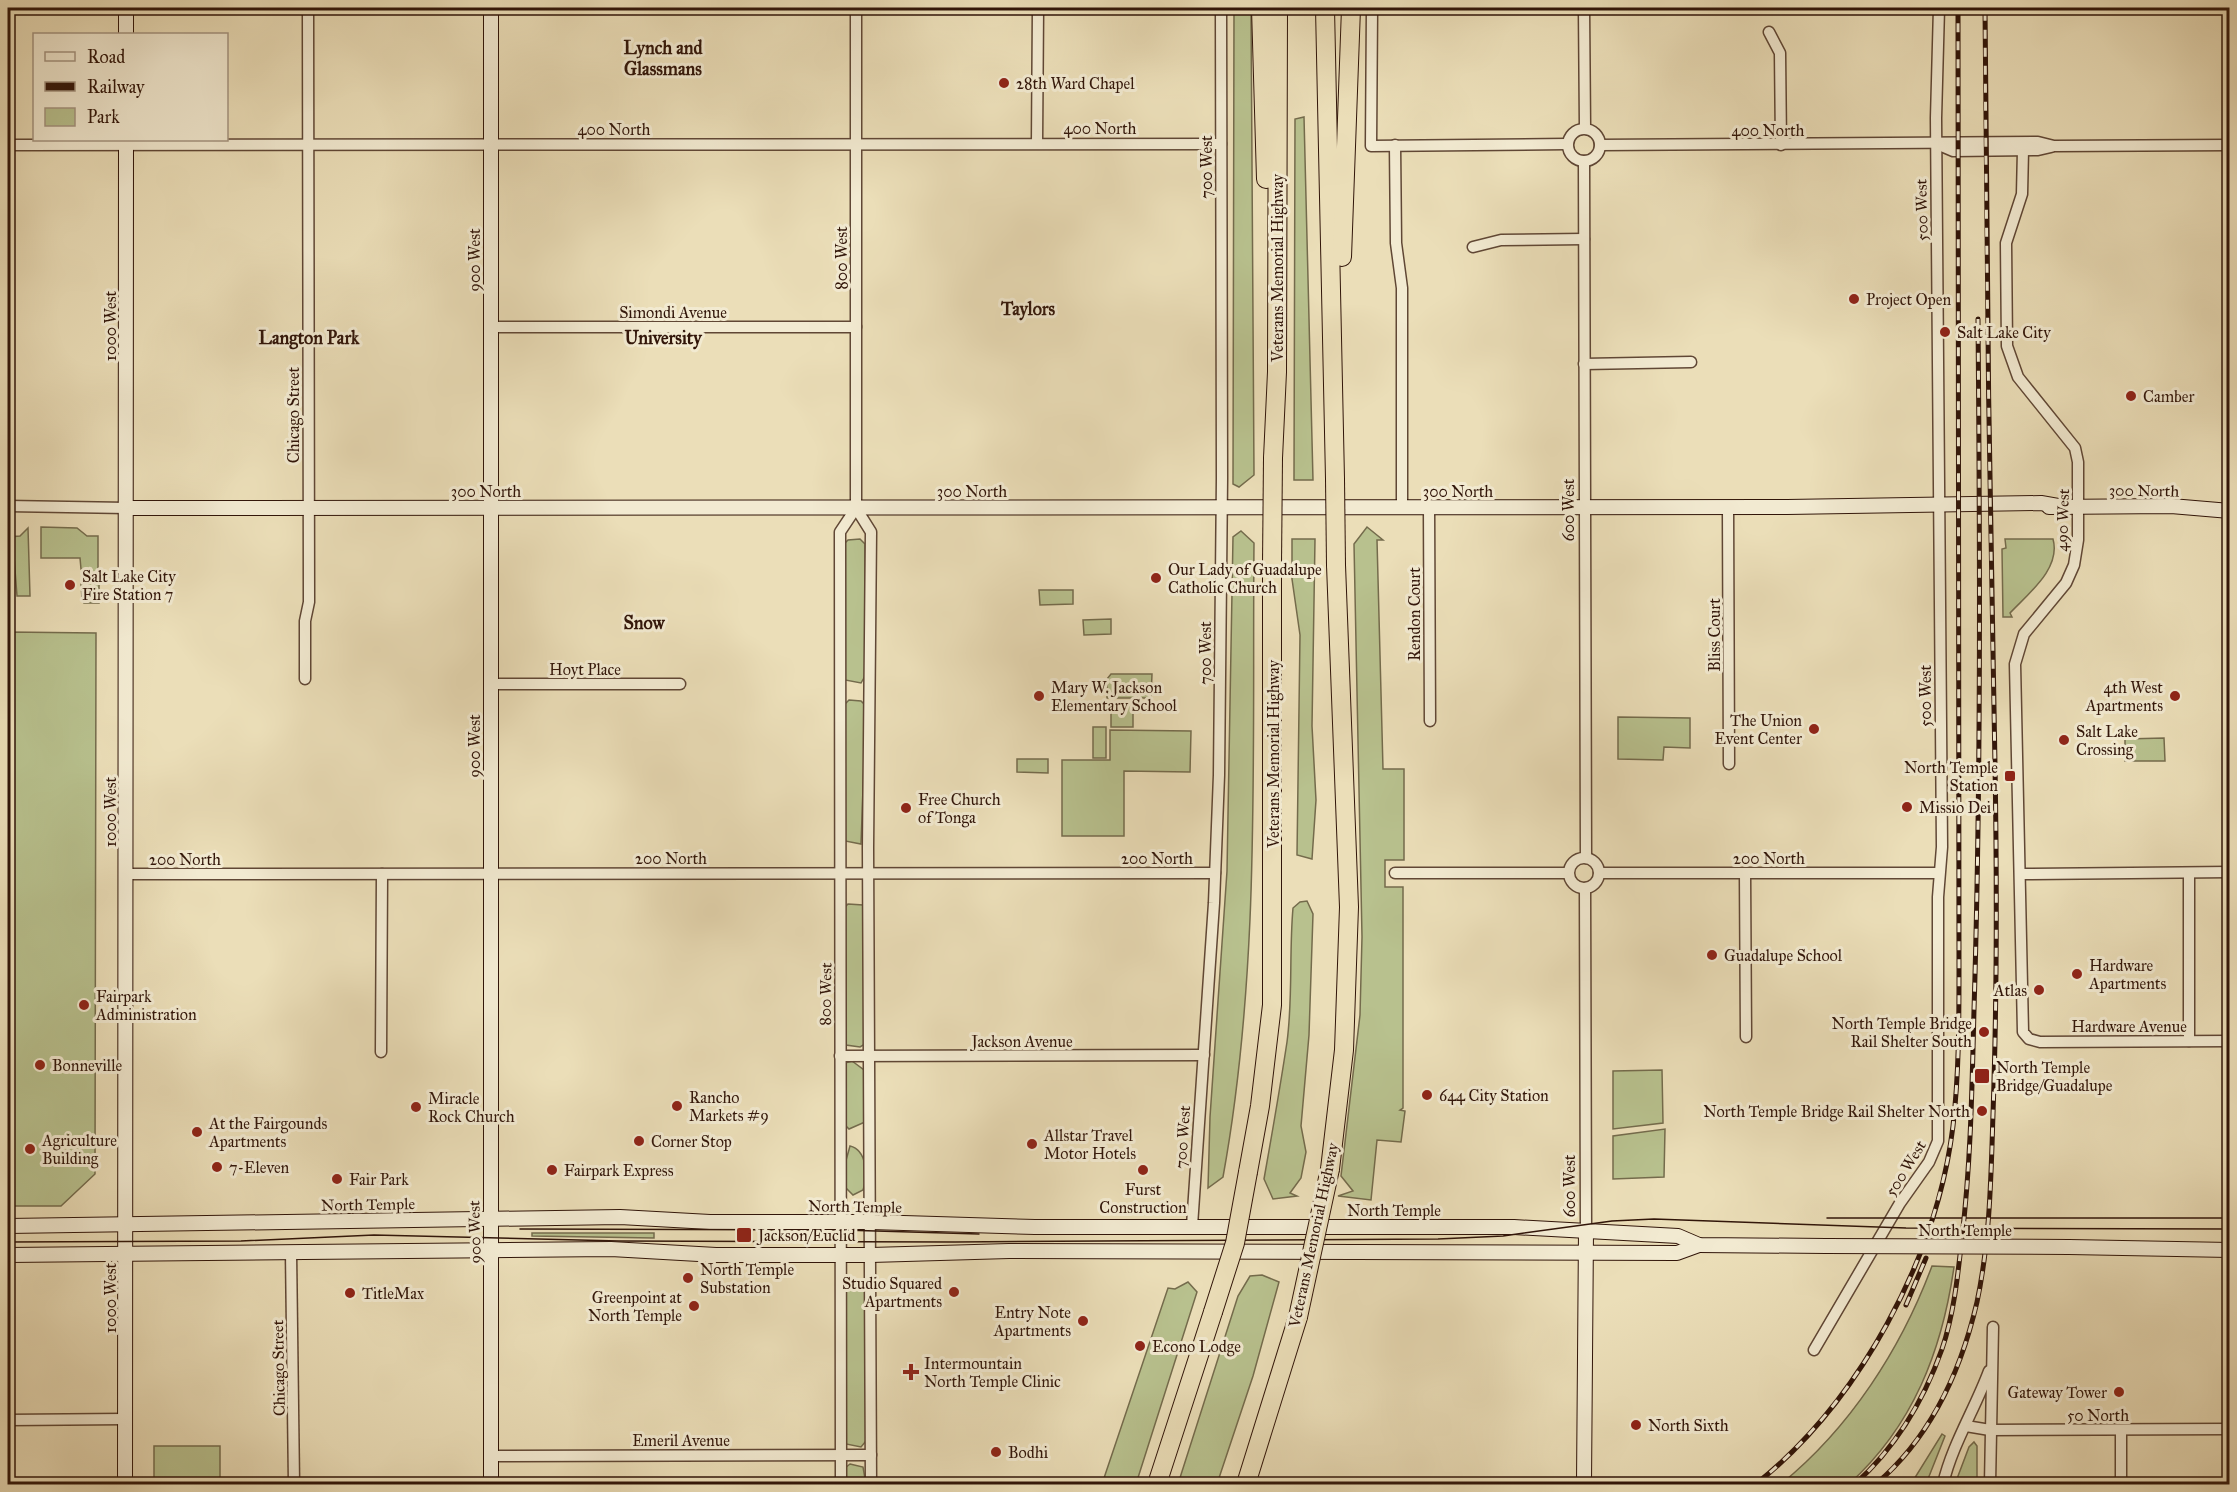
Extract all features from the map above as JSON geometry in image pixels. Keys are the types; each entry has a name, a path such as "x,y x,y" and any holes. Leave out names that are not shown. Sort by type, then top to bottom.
{"highway":[{"path":"1261,8 1262,105 1277,372"},
{"name":"Veterans Memorial Highway","path":"1157,1485 1214,1312 1234,1243 1260,1106 1272,1005 1272,564 1277,372 1278,8"},
{"name":"Veterans Memorial Highway","path":"1246,1485 1298,1317 1330,1169 1344,1050 1349,907 1336,565 1325,8"},
{"path":"1334,379 1346,184 1351,8"}],"main road":[{"path":"126,8 126,33"},
{"name":"900 West","path":"491,8 491,1485"},
{"name":"1000 West","path":"125,1485 127,1254 126,142"},
{"name":"300 North","path":"127,508 1728,507 2041,503 2058,506 2171,506 2229,511"},
{"name":"North Temple","path":"8,1226 620,1216 710,1222 871,1222 1035,1227 1514,1227 1678,1236 1700,1245"},
{"name":"600 West","path":"1584,1485 1586,1231"},
{"name":"North Temple","path":"8,1255 612,1249 716,1255 871,1255 992,1251 1677,1253 1700,1245 2069,1246 2229,1250"}],"street":[{"name":"Chicago Street","path":"305,678 305,621 309,602 308,8"},
{"name":"800 West","path":"841,1485 840,532 856,508 856,8"},
{"path":"1037,143 1038,8"},
{"name":"700 West","path":"1192,1226 1215,873 1220,741 1221,8"},
{"path":"1372,8 1371,146 1568,144"},
{"path":"1584,8 1585,128"},
{"name":"500 West","path":"1814,1350 1900,1203 1929,1162 1938,1141 1938,873 1942,836 1937,506 1936,144 1939,8"},
{"path":"1769,32 1779,48 1781,145"},
{"path":"1585,128 1596,134 1600,145 1596,156 1584,161 1572,157 1568,144 1573,133 1585,128"},
{"name":"400 North","path":"8,145 126,142 1221,144"},
{"name":"400 North","path":"1600,145 2038,142 2054,146"},
{"name":"400 North","path":"1936,144 1953,151 2023,150 2054,146 2229,145"},
{"path":"1395,145 1396,243 1401,281 1402,319 1402,507"},
{"name":"490 West","path":"2023,150 2022,194 2005,251 2008,351 2018,377 2075,448 2078,462 2078,548 2071,574 2061,592 2024,634 2015,664 2023,1026 2029,1039"},
{"name":"600 West","path":"1584,161 1586,858"},
{"path":"1473,248 1501,240 1584,239"},
{"name":"Simondi Avenue","path":"490,327 856,327"},
{"path":"1584,364 1691,362"},
{"name":"300 North","path":"8,506 127,508"},
{"name":"Rendon Court","path":"1429,507 1430,722"},
{"name":"Bliss Court","path":"1728,507 1729,764"},
{"path":"856,508 871,532 868,873 871,1056 871,1485"},
{"name":"Hoyt Place","path":"490,684 680,684"},
{"path":"1586,858 1594,861 1599,873 1594,884 1585,888 1574,884 1568,873 1575,860 1586,858"},
{"path":"2021,873 2229,872"},
{"path":"381,1052 382,873"},
{"name":"200 North","path":"127,874 1215,873"},
{"path":"1395,873 1568,873"},
{"name":"200 North","path":"1599,873 1938,873"},
{"path":"1745,873 1746,1038"},
{"path":"2189,873 2189,1041"},
{"name":"600 West","path":"1585,888 1586,1231"},
{"name":"Hardware Avenue","path":"2029,1039 2229,1041"},
{"name":"Jackson Avenue","path":"840,1056 1204,1055"},
{"name":"Chicago Street","path":"291,1252 294,1485"},
{"path":"1990,1485 1993,1327"},
{"path":"1943,1485 1953,1451 1966,1426 1992,1362"},
{"path":"8,1420 125,1419"},
{"name":"50 North","path":"1966,1426 1990,1430 2229,1429"},
{"path":"2121,1431 2121,1485"},
{"name":"Emeril Avenue","path":"491,1456 871,1455"}],"green space":[{"path":"1234,8 1251,8 1254,475 1239,487 1233,484"},
{"path":"1304,117 1313,480 1294,480 1295,119"},
{"path":"41,527 77,528 87,536 98,536 98,573 92,574 86,569 81,569 80,558 41,558"},
{"path":"1367,527 1383,540 1377,540 1383,769 1404,769 1404,860 1385,860 1385,887 1403,887 1403,1108 1400,1110 1405,1111 1401,1142 1377,1140 1371,1200 1338,1196 1353,1191 1341,1176 1360,1015 1362,937 1354,544"},
{"path":"28,528 30,596 17,596 13,544 12,591 8,592 8,541 13,541 8,537 20,536"},
{"path":"1241,531 1254,543 1253,782 1249,940 1244,1020 1223,1177 1208,1188 1210,1117 1227,871 1233,537"},
{"path":"860,539 865,544 865,676 861,683 845,680 844,544 848,540"},
{"path":"1292,539 1315,539 1312,726 1316,800 1312,859 1297,855 1300,635 1292,579"},
{"path":"2005,539 2053,539 2054,550 2048,570 2035,588 2010,613 2012,617 2003,617 2002,549 2006,548"},
{"path":"88,579 99,579 99,603 84,603 81,584 86,583"},
{"path":"1039,590 1073,590 1073,604 1040,605"},
{"path":"1111,619 1111,634 1084,635 1083,620"},
{"path":"8,632 96,633 95,1174 61,1206 8,1206"},
{"path":"1111,674 1152,674 1151,698 1107,698 1107,679"},
{"path":"849,700 861,701 866,706 861,844 845,841 845,704"},
{"path":"1111,704 1133,704 1133,727 1111,727"},
{"path":"1618,717 1690,718 1690,748 1664,747 1663,760 1618,759"},
{"path":"1093,727 1106,727 1106,758 1093,758"},
{"path":"1110,730 1191,731 1190,772 1124,771 1124,836 1062,836 1062,760 1110,760"},
{"path":"2164,738 2165,761 2125,761 2125,739"},
{"path":"1017,759 1048,759 1048,773 1017,772"},
{"path":"1307,901 1313,914 1309,1035 1301,1126 1306,1152 1301,1178 1290,1193 1297,1196 1273,1199 1264,1179 1289,1025 1293,908 1300,902"},
{"path":"848,904 863,905 865,1044 860,1047 846,1045 845,907"},
{"path":"852,1061 864,1070 865,1122 849,1129 845,1125 845,1063"},
{"path":"1662,1070 1663,1123 1613,1129 1613,1071"},
{"path":"1665,1129 1664,1177 1613,1179 1613,1136"},
{"path":"850,1146 856,1148 860,1153 866,1171 863,1190 853,1195 845,1187 845,1164"},
{"path":"532,1233 654,1233 654,1238 532,1236"},
{"path":"1932,1266 1954,1267 1942,1328 1921,1385 1891,1437 1849,1484 1781,1484 1829,1438 1871,1385 1905,1327"},
{"path":"1262,1275 1279,1282 1253,1376 1217,1484 1178,1484 1238,1296 1250,1276"},
{"path":"1188,1282 1197,1292 1136,1484 1102,1484 1168,1288 1175,1289"},
{"path":"853,1283 862,1286 865,1293 866,1441 861,1447 846,1444 846,1290"},
{"path":"1942,1434 1945,1436 1926,1484 1911,1484"},
{"path":"1974,1442 1977,1446 1977,1484 1955,1484 1969,1447"},
{"path":"154,1446 220,1446 220,1479 278,1480 278,1484 154,1484"},
{"path":"850,1464 863,1467 866,1484 845,1484 845,1468"}],"tram line":[{"path":"1827,1218 2230,1218"},
{"path":"8,1242 241,1241 374,1235 619,1241 955,1242 1438,1239 1503,1236 1612,1221 1654,1219 1906,1228 2230,1229"},
{"path":"520,1229 842,1230 979,1234"}],"railway":[{"path":"1756,1484 1793,1450 1828,1412 1859,1369 1887,1324 1911,1276 1930,1226 1944,1176 1953,1126 1958,1067 1959,1008 1958,8"},
{"path":"1876,1484 1912,1446 1941,1402 1952,1378 1977,1302 1985,1256 1989,1209 1996,983 1996,896 1985,8"},
{"path":"1855,1484 1883,1455 1907,1422 1935,1368 1953,1308 1965,1209 1972,1095 1978,837 1978,319"},
{"path":"1906,1305 1926,1258"}],"place":[{"name":"28th Ward Chapel","path":"1004,83"},
{"name":"Project Open","path":"1854,299"},
{"name":"Salt Lake City","path":"1945,332"},
{"name":"Camber","path":"2131,396"},
{"name":"Our Lady of Guadalupe Catholic Church","path":"1156,578"},
{"name":"Salt Lake City Fire Station 7","path":"70,585"},
{"name":"Mary W. Jackson Elementary School","path":"1039,696"},
{"name":"4th West Apartments","path":"2175,696"},
{"name":"The Union Event Center","path":"1814,729"},
{"name":"Salt Lake Crossing","path":"2064,740"},
{"name":"North Temple Station","path":"2010,776"},
{"name":"Missio Dei","path":"1907,807"},
{"name":"Free Church of Tonga","path":"906,808"},
{"name":"Guadalupe School","path":"1712,955"},
{"name":"Hardware Apartments","path":"2077,974"},
{"name":"Atlas","path":"2039,990"},
{"name":"Fairpark Administration","path":"84,1005"},
{"name":"North Temple Bridge Rail Shelter South","path":"1984,1032"},
{"name":"Bonneville","path":"40,1065"},
{"name":"North Temple Bridge/Guadalupe","path":"1982,1076"},
{"name":"644 City Station","path":"1427,1095"},
{"name":"Rancho Markets #9","path":"677,1106"},
{"name":"Miracle Rock Church","path":"416,1107"},
{"name":"North Temple Bridge Rail Shelter North","path":"1982,1111"},
{"name":"At the Fairgounds Apartments","path":"197,1132"},
{"name":"Corner Stop","path":"639,1141"},
{"name":"Allstar Travel Motor Hotels","path":"1032,1144"},
{"name":"Agriculture Building","path":"30,1149"},
{"name":"7-Eleven","path":"217,1167"},
{"name":"Fairpark Express","path":"552,1170"},
{"name":"Furst Construction","path":"1143,1170"},
{"name":"Fair Park","path":"337,1179"},
{"name":"Jackson/Euclid","path":"744,1235"},
{"name":"North Temple Substation","path":"688,1278"},
{"name":"Studio Squared Apartments","path":"954,1292"},
{"name":"TitleMax","path":"350,1293"},
{"name":"Greenpoint at North Temple","path":"694,1306"},
{"name":"Entry Note Apartments","path":"1083,1321"},
{"name":"Econo Lodge","path":"1140,1346"},
{"name":"Intermountain North Temple Clinic","path":"911,1372"},
{"name":"Gateway Tower","path":"2119,1392"},
{"name":"North Sixth","path":"1636,1425"},
{"name":"Bodhi","path":"996,1452"}],"district":[{"name":"Lynch and Glassmans","path":"663,58"},
{"name":"Taylors","path":"1028,309"},
{"name":"Langton Park","path":"309,338"},
{"name":"University","path":"663,338"},
{"name":"Snow","path":"644,623"}]}
